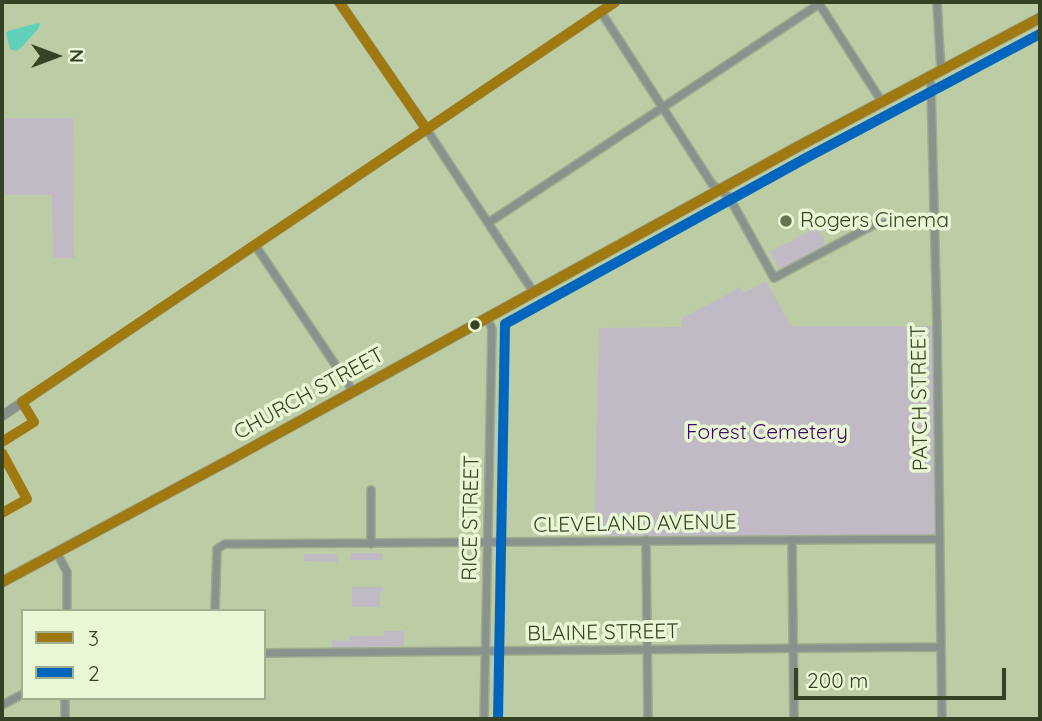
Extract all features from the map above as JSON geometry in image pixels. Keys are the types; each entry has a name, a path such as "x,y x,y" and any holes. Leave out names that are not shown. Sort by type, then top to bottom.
{"main road":[{"name":"CHURCH STREET","path":"2,582 881,102 1040,18"}],"street":[{"path":"339,2 534,293"},
{"path":"2,416 615,2"},
{"path":"937,2 941,71"},
{"path":"488,223 818,3 881,102"},
{"path":"601,12 711,182 729,197 774,278 875,224 934,221"},
{"name":"PATCH STREET","path":"929,77 942,719"},
{"path":"255,245 353,391"},
{"name":"RICE STREET","path":"484,719 492,327 487,318"},
{"path":"371,490 371,544"},
{"name":"CLEVELAND AVENUE","path":"215,609 217,549 225,544 939,539"},
{"path":"646,540 649,719"},
{"path":"792,540 794,719"},
{"path":"57,553 68,578 67,609"},
{"name":"BLAINE STREET","path":"266,653 941,647"},
{"path":"2,705 21,695"},
{"path":"65,700 65,719"}],"green space":[{"path":"2,118 73,118 74,258 53,258 52,195 2,195"},
{"path":"817,227 826,244 780,270 770,252"},
{"name":"Forest Cemetery","path":"766,281 791,326 937,326 939,539 646,540 594,534 599,328 682,327 682,318 741,287 744,293"},
{"path":"351,553 382,553 382,560 350,560"},
{"path":"304,554 336,554 338,562 304,561"},
{"path":"352,587 383,587 380,592 380,607 352,607"},
{"path":"384,631 404,631 404,646 332,648 332,640 350,641 350,636 384,636"}],"water":[{"path":"38,23 38,29 22,47 17,51 10,49 6,33 8,31"}],"transit line":[{"name":"3","path":"339,2 427,130"},
{"name":"3","path":"2,442 34,422 22,402 615,2"},
{"name":"3","path":"2,582 799,146 1040,18"},
{"name":"2","path":"498,719 505,324 806,158 1040,34"},
{"name":"3","path":"2,453 27,499 2,513"}],"place":[{"name":"Rogers Cinema","path":"786,221"}]}
